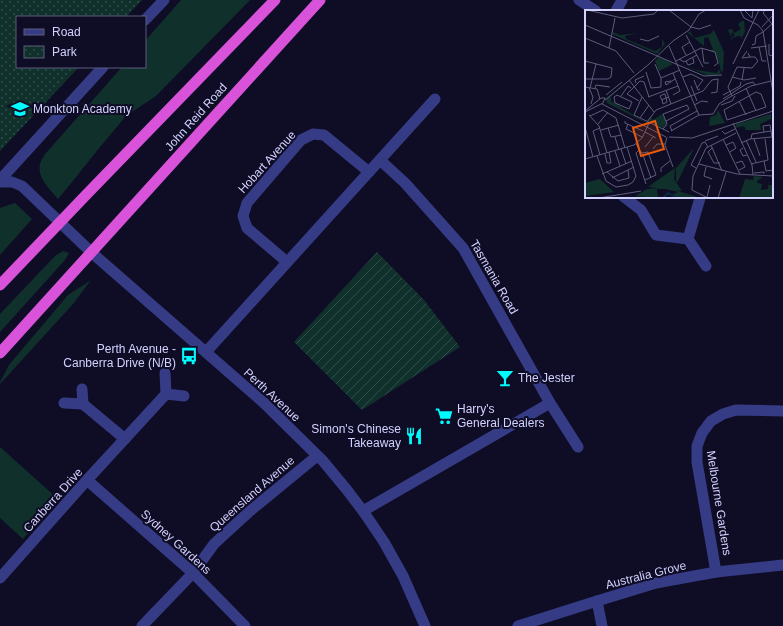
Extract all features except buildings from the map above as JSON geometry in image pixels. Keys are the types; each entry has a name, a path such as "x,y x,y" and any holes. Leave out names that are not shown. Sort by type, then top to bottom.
{"highway":[{"name":"John Reid Road","path":"0,285 275,0"},
{"name":"John Reid Road","path":"0,353 320,0"}],"street":[{"path":"146,19 164,0"},
{"path":"580,0 595,10"},
{"path":"617,10 622,0"},
{"path":"0,181 102,68"},
{"path":"206,352 435,99"},
{"name":"Hobart Avenue","path":"287,262 247,228 243,216 247,202 301,140 313,134 324,135 369,172"},
{"name":"Tasmania Road","path":"380,160 405,183 463,248 550,404 578,446"},
{"path":"0,181 12,182 22,186 91,252"},
{"path":"625,198 641,210 656,235 688,239 706,266"},
{"path":"688,239 700,198"},
{"name":"Perth Avenue","path":"91,252 264,403 317,456 347,490 384,542 404,576 425,626"},
{"path":"165,373 166,394 184,396"},
{"path":"82,389 83,404"},
{"name":"Canberra Drive","path":"0,578 166,394"},
{"path":"64,403 83,404 125,439"},
{"path":"363,511 550,404"},
{"name":"Melbourne Gardens","path":"716,572 697,462 697,446 702,433 711,421 723,414 736,410 783,411"},
{"name":"Queensland Avenue","path":"142,626 193,573 214,544 250,511 317,456"},
{"name":"Sydney Gardens","path":"87,480 193,573 245,626"},
{"name":"Australia Grove","path":"518,626 656,583 716,572 783,565"},
{"path":"596,601 602,626"}],"green space":[{"name":"Monkton Academy","path":"0,0 142,0 127,16 16,16 16,68 78,68 0,151"},
{"path":"181,0 250,0 156,96 126,116 58,199 42,179 40,174 40,164 43,158 121,68 146,68 146,40"},
{"path":"15,203 32,219 0,255 0,208"},
{"path":"63,251 69,253 65,260 0,332 0,314 55,256"},
{"path":"377,252 424,300 460,347 362,410 294,342"},
{"path":"91,280 73,304 0,384 9,365 68,295"},
{"path":"0,447 58,499 23,539 0,518"}],"place":[{"name":"Monkton Academy","path":"20,109"},
{"name":"Perth Avenue - Canberra Drive (N/B)","path":"189,356"},
{"name":"The Jester","path":"505,378"},
{"name":"Harry's General Dealers","path":"444,416"},
{"name":"Simon's Chinese Takeaway","path":"414,436"}]}
